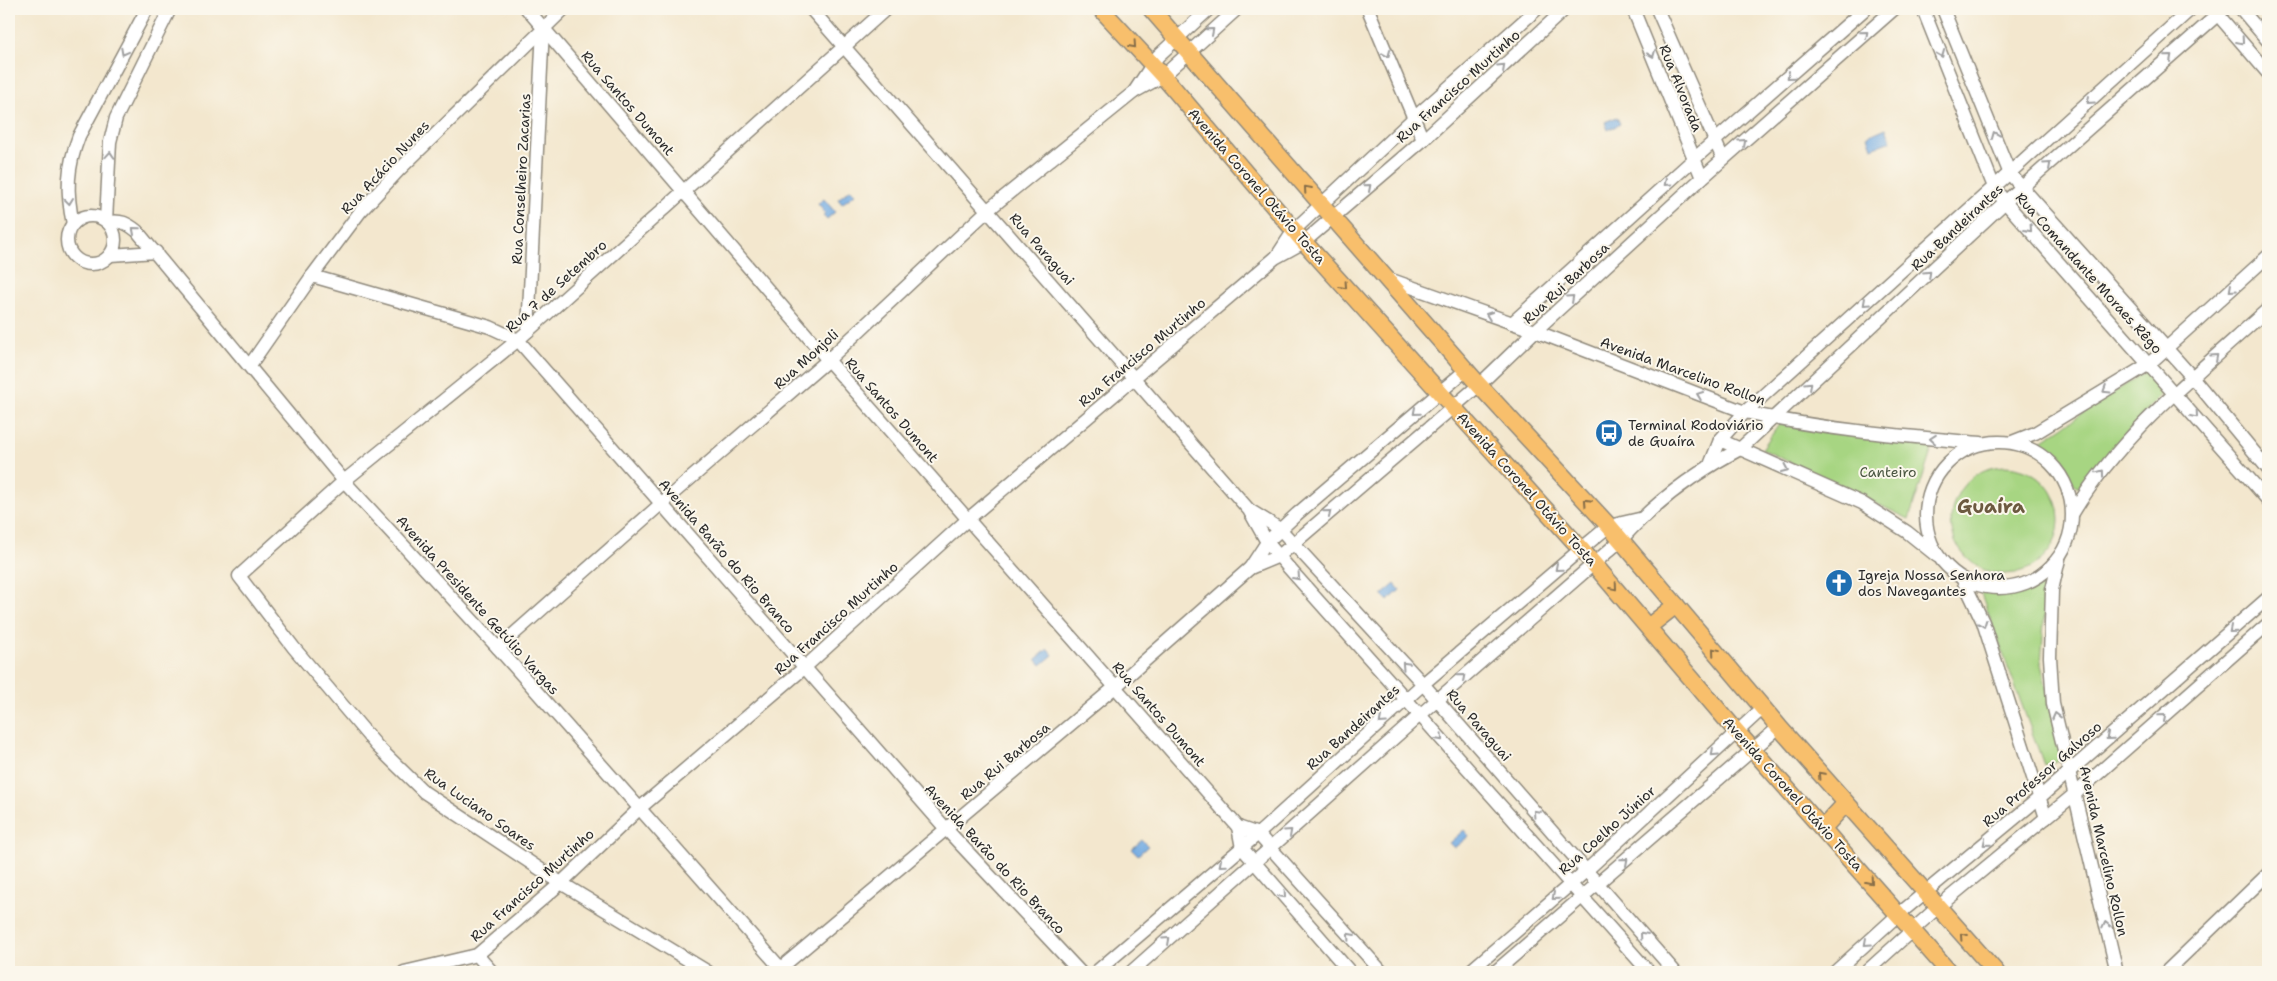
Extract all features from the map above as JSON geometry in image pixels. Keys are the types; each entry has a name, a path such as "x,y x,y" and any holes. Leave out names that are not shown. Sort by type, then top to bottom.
{"main road":[{"name":"Avenida Coronel Otávio Tosta","path":"1101,9 1163,76 1299,236 1581,548 1737,732 1949,972"},
{"path":"1151,9 1479,385 1609,526 1779,728 1996,972"},
{"path":"1648,627 1676,605"},
{"path":"1823,828 1846,803"}],"street":[{"path":"73,224 68,201 71,156 78,136 146,9"},
{"path":"107,221 110,142 116,118 170,9"},
{"name":"Rua Santos Dumont","path":"527,9 828,360 1238,828 1242,848 1350,972"},
{"name":"Rua Acácio Nunes","path":"250,365 312,276 360,212 399,170 564,9"},
{"name":"Rua Paraguai","path":"811,9 1248,510 1266,542 1278,556 1649,972"},
{"name":"Rua 7 de Setembro","path":"239,576 344,481 518,340 886,9"},
{"name":"Rua Monjoli","path":"1134,92 1151,64 1176,38 1209,9"},
{"name":"Rua Monjoli","path":"498,648 828,360 988,210 1134,92 1163,76 1237,9"},
{"path":"1368,9 1423,140"},
{"name":"Rua Francisco Murtinho","path":"404,972 477,955 561,883 640,808 804,668 967,520 1275,258 1299,236 1320,205 1414,118 1537,9"},
{"name":"Rua Francisco Murtinho","path":"1299,236 1332,218 1423,140 1565,9"},
{"name":"Rua Alvorada","path":"1633,9 1702,178"},
{"name":"Rua Alvorada","path":"1658,9 1723,159"},
{"name":"Rua Rui Barbosa","path":"1512,323 1694,159 1865,9"},
{"name":"Rua Rui Barbosa","path":"1250,568 1278,556 1294,544 1454,407 1723,159 1894,9"},
{"name":"Rua Comandante Moraes Rêgo","path":"1923,9 1994,187 2005,202 2176,393 2268,500"},
{"name":"Rua Comandante Moraes Rêgo","path":"1943,9 2010,174 2166,348 2268,469"},
{"name":"Rua Bandeirantes","path":"1710,465 1720,440 1745,412 2191,9"},
{"path":"2240,9 2268,41"},
{"path":"2218,11 2268,73"},
{"name":"Rua Bandeirantes","path":"1131,972 1420,714 1621,540 1639,519 1710,465 1740,450 2005,202 2129,93 2218,11"},
{"name":"Rua Conselheiro Zacarias","path":"528,331 543,28"},
{"path":"1807,60 1818,75"},
{"path":"1465,73 1478,89"},
{"path":"1954,86 1971,78"},
{"path":"2115,78 2129,93"},
{"path":"2074,115 2087,130"},
{"path":"89,216 95,216 107,221 113,229 115,238 114,247 110,255 101,262 93,264 78,260 68,247 68,235 73,224 83,217 89,216"},
{"name":"Avenida Presidente Getúlio Vargas","path":"107,221 127,223 156,252 344,481 498,648 640,808 780,971"},
{"path":"1605,240 1618,255"},
{"path":"110,255 156,252"},
{"path":"1939,558 1927,532 1926,503 1936,476 1956,455 1982,443 2012,442 2036,433 2149,364 2268,256"},
{"name":"Avenida Barão do Rio Branco","path":"312,276 490,327 518,340 947,830 1080,972"},
{"name":"Avenida Marcelino Rollon","path":"1386,278 1535,331 1745,412 1886,435 1982,443"},
{"path":"2073,513 2083,496 2115,455 2176,393 2268,309"},
{"path":"1832,334 1846,350"},
{"name":"Rua Rui Barbosa","path":"780,971 1115,687 1250,568 1266,542 1280,529 1466,370"},
{"path":"1720,440 1862,503 1907,532 1963,580 1988,589 2015,588 2040,577 2059,559 2070,537 2073,513 2065,480 2043,455 2012,442"},
{"path":"1358,462 1370,478"},
{"name":"Rua Paraguai","path":"1248,510 1280,529 1294,544 1423,684 1675,972"},
{"name":"Rua Bandeirantes","path":"1096,972 1242,848 1406,699 1581,548 1609,526 1639,519"},
{"name":"Avenida Marcelino Rollon","path":"2059,559 2052,590 2050,657 2053,704 2076,793 2117,972"},
{"name":"Rua Luciano Soares","path":"239,576 294,648 377,746 424,792 561,883 708,972"},
{"path":"1963,580 1983,622 2046,818"},
{"name":"Rua Professor Galvoso","path":"1835,972 1899,914 2039,798 2268,598"},
{"path":"1340,625 1355,610"},
{"path":"1497,620 1509,636"},
{"path":"1866,972 1938,907 2076,793 2268,624"},
{"path":"2168,685 2181,700"},
{"name":"Rua Coelho Júnior","path":"1469,972 1587,870 1763,708"},
{"path":"1495,972 1753,748 1779,728"},
{"path":"1337,762 1350,777"},
{"path":"1496,801 1512,786"},
{"path":"1238,828 1258,834 1382,972"},
{"path":"2166,972 2268,874"},
{"path":"477,955 492,972"}],"green space":[{"path":"2146,371 2164,391 2078,488 2037,444"},
{"name":"Canteiro","path":"1782,420 1933,446 1909,519 1762,449"},
{"path":"2005,466 2026,470 2043,482 2055,499 2059,520 2055,541 2043,558 2026,570 2005,574 1984,570 1967,558 1955,541 1951,520 1955,499 1967,482 1984,470"},
{"path":"2047,578 2041,664 2063,759 2044,765 1980,591 2014,590"}],"water":[{"path":"1617,117 1620,124 1608,130 1605,122"},
{"path":"1886,128 1891,141 1872,148 1868,136"},
{"path":"851,189 855,194 842,204 838,199"},
{"path":"824,199 835,212 827,219 818,204"},
{"path":"1395,584 1400,590 1388,601 1382,595"},
{"path":"1048,649 1053,655 1041,665 1036,659"},
{"path":"1464,830 1469,836 1454,848 1449,843"},
{"path":"1142,840 1148,846 1138,855 1132,849"}],"place":[{"name":"Terminal Rodoviário de Guaíra","path":"1609,433"},
{"name":"Igreja Nossa Senhora dos Navegantes","path":"1839,583"}],"district":[{"name":"Guaíra","path":"1991,506"}]}
